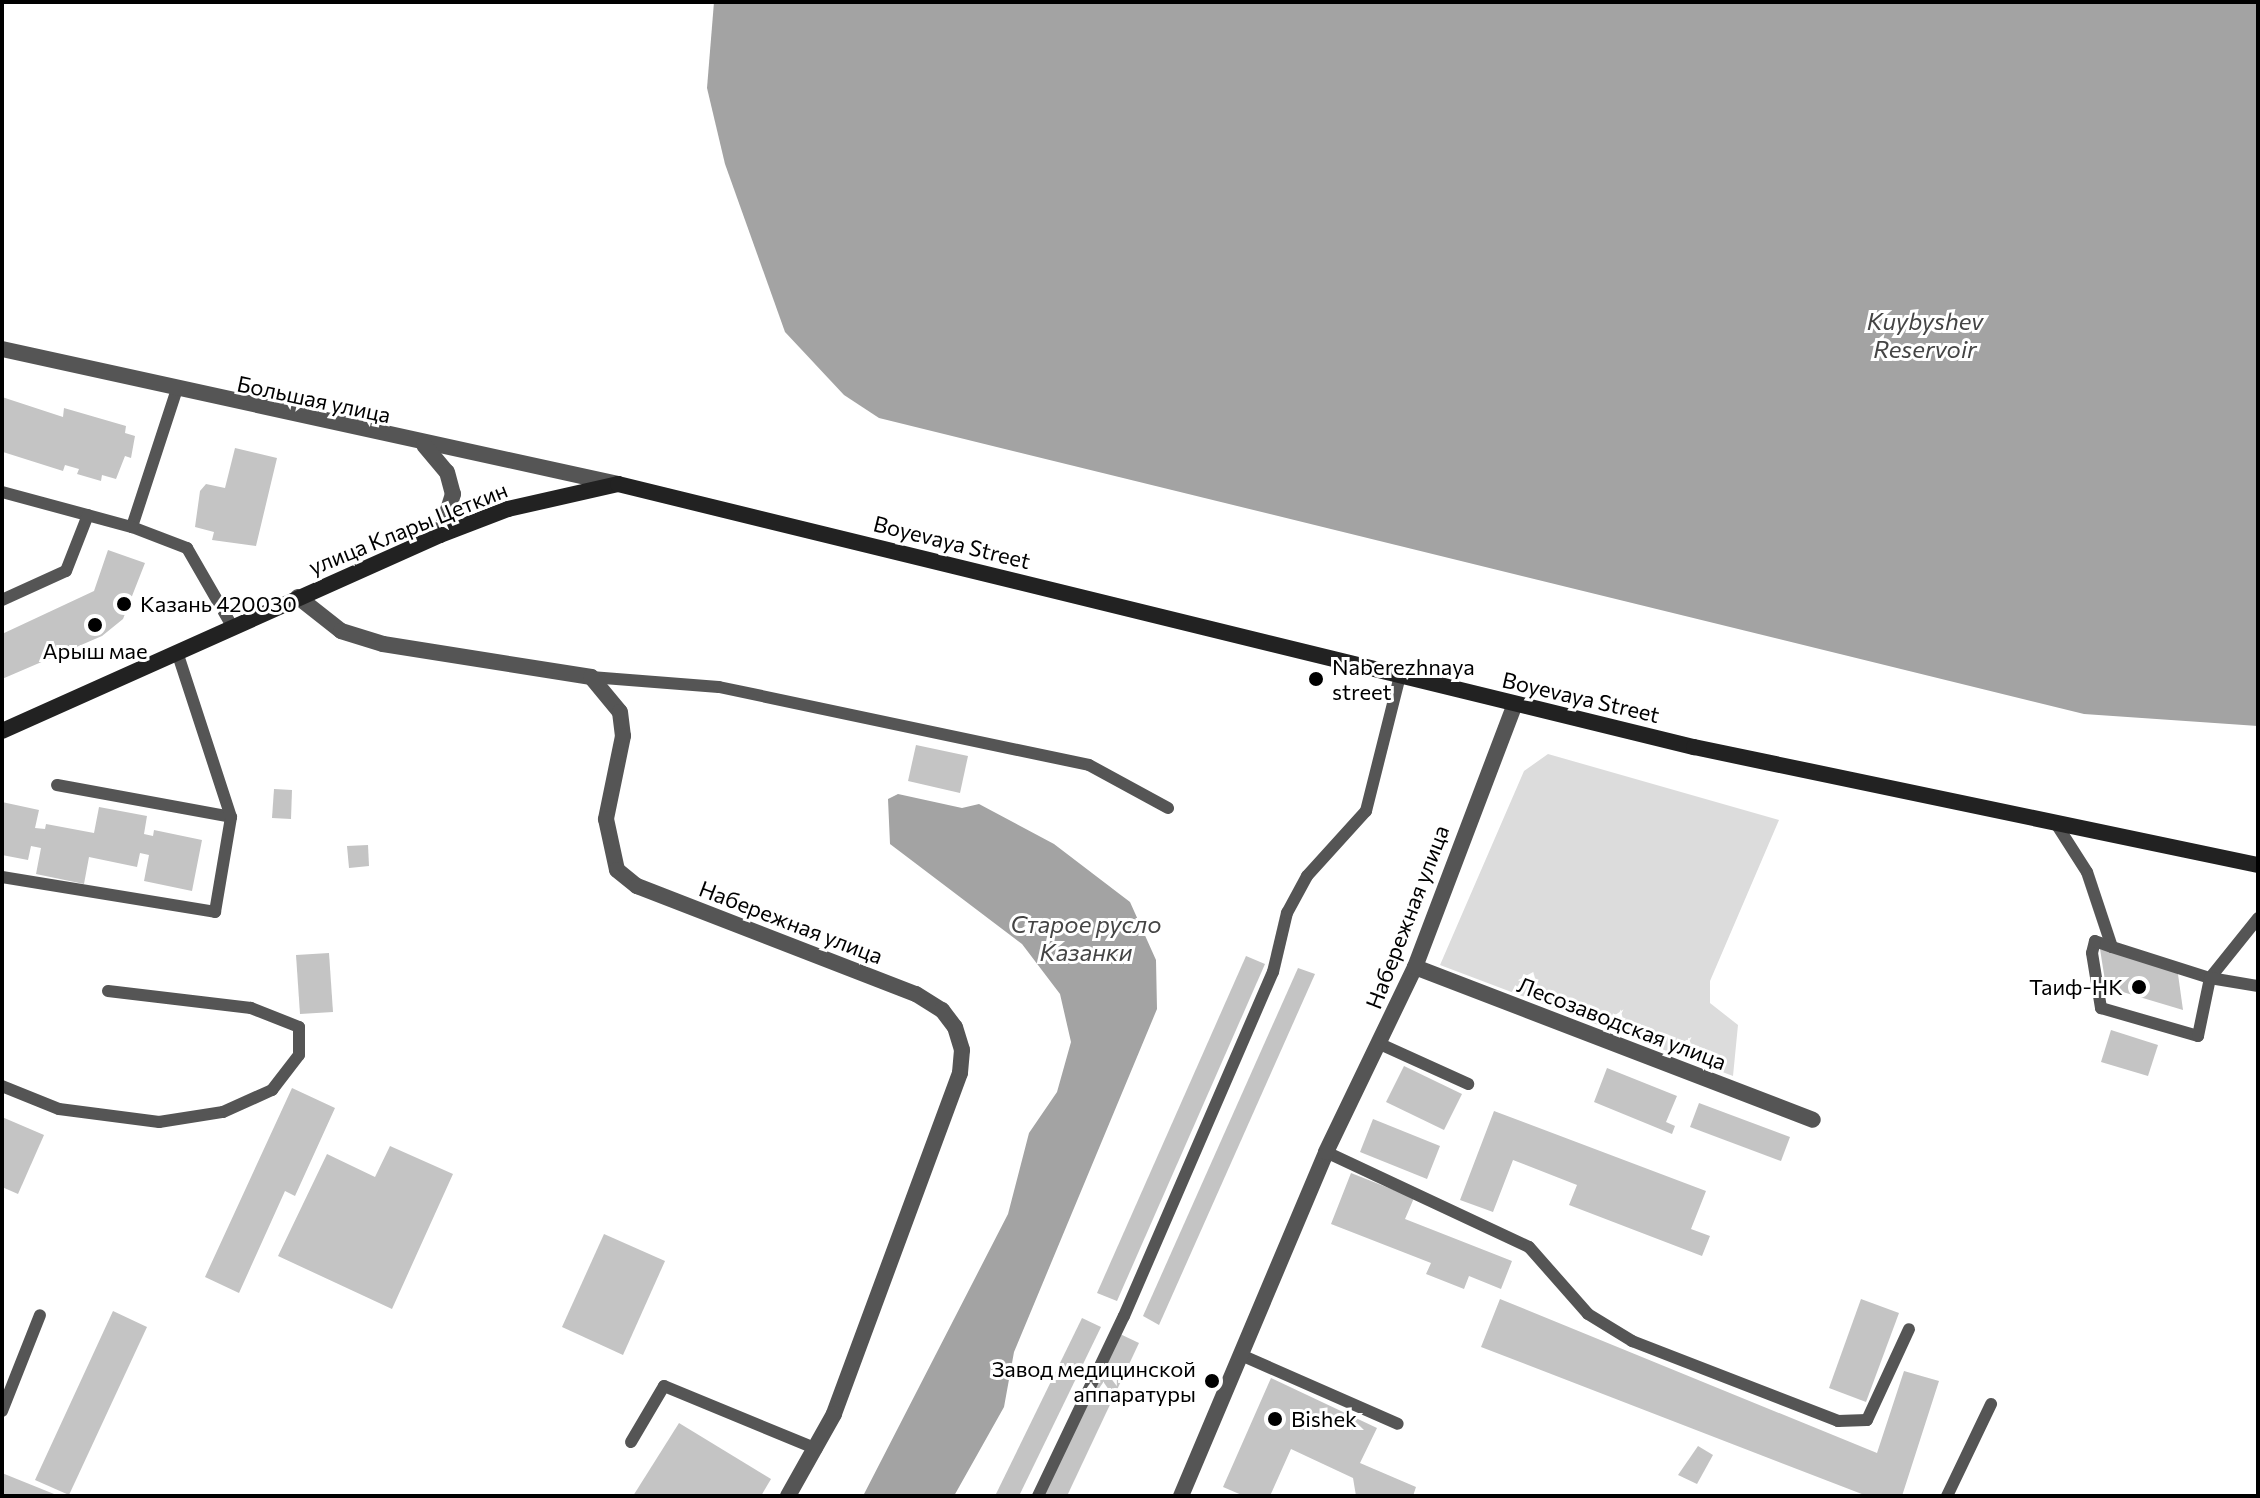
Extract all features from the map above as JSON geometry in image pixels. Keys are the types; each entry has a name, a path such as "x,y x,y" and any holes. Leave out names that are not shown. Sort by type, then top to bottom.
{"main road":[{"name":"улица Клары Цеткин","path":"2,731 440,535 508,509 618,484"},
{"name":"Boyevaya Street","path":"618,484 1515,704 2258,865"}],"street":[{"name":"Большая улица","path":"2,349 176,392 618,484"},
{"path":"424,445 447,472 453,494 440,535"},
{"path":"298,597 341,631 383,644 591,677"},
{"name":"Набережная улица","path":"591,677 620,712 623,736 606,819 617,870 637,886 916,994 942,1010 962,1050 960,1073 900,1243 817,1449 788,1496"},
{"name":"Набережная улица","path":"1181,1496 1326,1152 1415,967 1515,704"},
{"name":"Лесозаводская улица","path":"1415,967 1813,1120"}],"lane":[{"path":"132,527 176,392"},
{"path":"2,492 132,527 187,548 232,626"},
{"path":"2,600 66,571 88,515"},
{"path":"2,877 215,912 231,817 177,652"},
{"path":"1038,1496 1124,1316 1273,972 1287,913 1307,876 1366,811 1400,676"},
{"path":"591,677 719,687 1089,765 1168,808"},
{"path":"57,785 231,817"},
{"path":"2055,822 2087,872 2112,947"},
{"path":"2258,918 2210,978 2198,1036 2101,1008 2092,953 2095,941 2210,978 2258,986"},
{"path":"2,1086 59,1109 159,1122 223,1112 272,1090 299,1055 299,1027 251,1008 108,991"},
{"path":"1380,1044 1468,1084"},
{"path":"1326,1152 1529,1247 1588,1314 1632,1341 1838,1421 1867,1420 1909,1329"},
{"path":"2,1411 40,1315"},
{"path":"1241,1355 1398,1424"},
{"path":"631,1442 664,1386 817,1449"},
{"path":"1947,1496 1991,1404"}],"shaded area":[{"path":"1548,754 1779,820 1710,981 1710,1003 1738,1025 1733,1076 1440,965 1524,771"}],"water":[{"name":"Kuybyshev Reservoir","path":"714,2 2258,2 2258,726 2084,714 879,418 844,395 785,332 725,164 707,88"},
{"name":"Старое русло Казанки","path":"898,794 962,808 979,804 1054,844 1130,902 1156,960 1157,1009 1014,1352 1004,1407 954,1496 863,1496 1008,1214 1029,1133 1057,1092 1071,1042 1060,994 1022,944 890,844 888,799"}],"building":[{"path":"2,397 63,417 64,408 126,426 125,433 135,436 131,458 125,456 116,479 102,475 101,481 77,474 79,469 65,465 63,471 3,452"},
{"path":"235,448 277,458 256,546 212,540 214,532 195,527 200,491 206,484 225,488"},
{"path":"108,550 145,563 123,619 102,636 2,679 2,634 94,591"},
{"path":"916,745 968,756 960,793 908,781"},
{"path":"274,789 292,790 291,819 272,818"},
{"path":"2,802 39,810 35,828 45,829 46,824 94,833 99,807 147,816 144,834 153,836 154,830 202,840 192,891 144,881 149,855 140,853 137,867 89,857 84,884 36,874 41,848 31,846 28,860 2,855"},
{"path":"368,845 369,866 349,868 347,846"},
{"path":"2100,949 2177,967 2183,1010 2106,987"},
{"path":"329,953 333,1012 300,1014 296,955"},
{"path":"1246,956 1265,964 1117,1301 1097,1293"},
{"path":"1298,968 1315,974 1159,1325 1143,1316"},
{"path":"2111,1030 2158,1045 2148,1076 2101,1062"},
{"path":"1404,1066 1462,1094 1444,1130 1386,1102"},
{"path":"1607,1068 1677,1096 1666,1122 1675,1126 1672,1134 1594,1102"},
{"path":"292,1088 335,1108 295,1196 285,1191 239,1293 205,1277"},
{"path":"1699,1103 1790,1137 1781,1161 1690,1127"},
{"path":"1494,1111 1706,1191 1691,1229 1710,1236 1702,1256 1569,1205 1577,1185 1513,1160 1493,1212 1460,1200"},
{"path":"2,1117 44,1135 18,1194 2,1187"},
{"path":"1373,1119 1440,1146 1427,1179 1360,1152"},
{"path":"390,1146 453,1174 392,1309 278,1256 327,1154 375,1177"},
{"path":"1351,1173 1414,1198 1405,1219 1512,1261 1501,1289 1469,1276 1464,1289 1426,1274 1431,1263 1331,1224"},
{"path":"604,1234 665,1261 623,1355 562,1327"},
{"path":"1500,1299 1877,1453 1904,1371 1939,1381 1902,1496 1867,1496 1481,1347"},
{"path":"1861,1299 1899,1313 1866,1402 1829,1388"},
{"path":"113,1311 147,1327 69,1495 35,1480"},
{"path":"1082,1318 1101,1327 1019,1496 995,1496"},
{"path":"1120,1334 1139,1343 1067,1496 1044,1496"},
{"path":"1271,1378 1377,1428 1360,1463 1416,1487 1413,1496 1356,1496 1353,1478 1291,1449 1270,1496 1244,1496 1223,1487"},
{"path":"679,1423 771,1479 761,1496 633,1496"},
{"path":"1698,1446 1713,1455 1697,1484 1678,1475"},
{"path":"2,1473 59,1496 2,1496"}],"place":[{"name":"Казань 420030","path":"124,604"},
{"name":"Арыш мае","path":"95,625"},
{"name":"Naberezhnaya street","path":"1316,679"},
{"name":"Таиф-НК","path":"2139,987"},
{"name":"Завод медицинской аппаратуры","path":"1212,1381"},
{"name":"Bishek","path":"1275,1419"}]}
